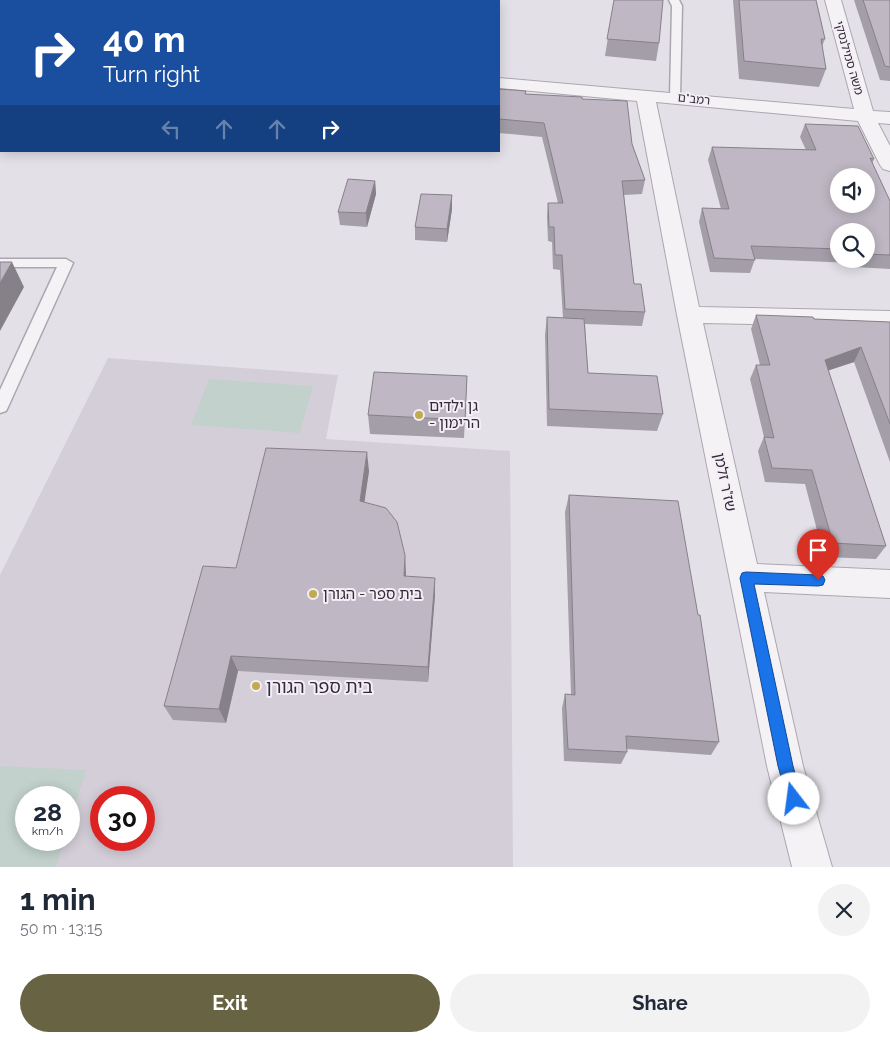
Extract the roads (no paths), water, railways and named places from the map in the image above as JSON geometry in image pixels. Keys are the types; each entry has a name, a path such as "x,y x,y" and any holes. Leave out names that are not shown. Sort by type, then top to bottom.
{"street":[{"name":"משה סמילנסקי","path":"832,0 865,116 890,165"},
{"name":"רמב\"ם","path":"500,83 890,118"},
{"name":"שז\"ר זלמן","path":"645,95 689,315 785,766 812,867"},
{"path":"689,315 890,319"},
{"path":"746,578 890,584"}],"lane":[{"path":"674,0 677,6 675,98"},
{"path":"0,263 66,263 0,407"}],"place":[{"name":"גן ילדים - הרימון","path":"419,415"},
{"name":"בית ספר - הגורן","path":"313,594"},
{"name":"בית ספר הגורן","path":"256,686"}]}
